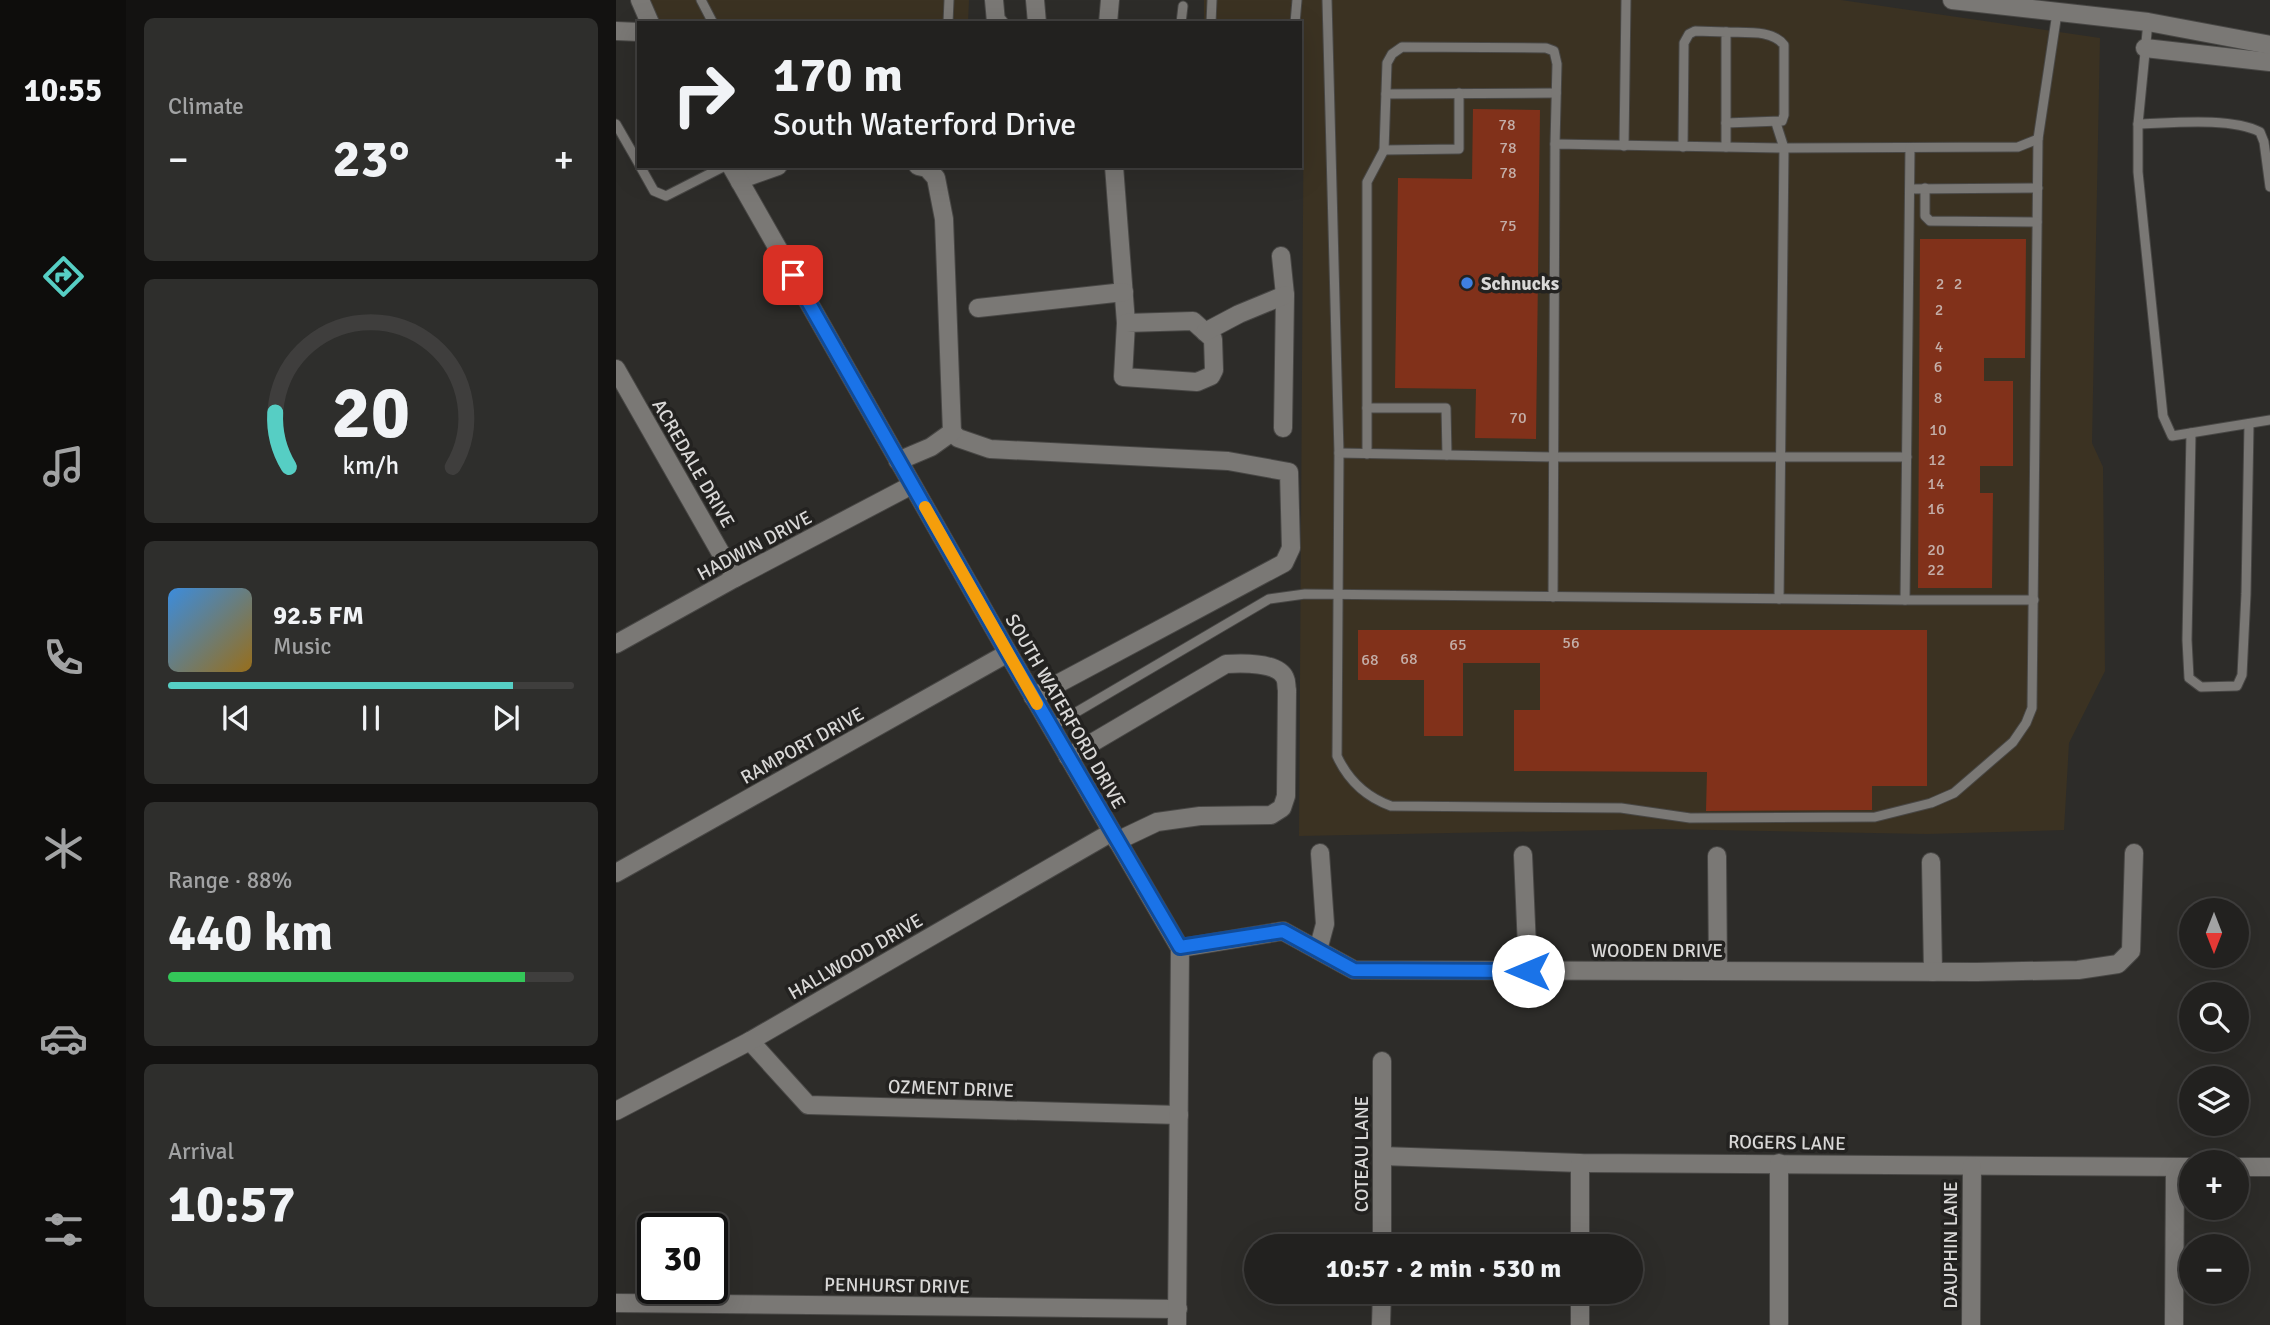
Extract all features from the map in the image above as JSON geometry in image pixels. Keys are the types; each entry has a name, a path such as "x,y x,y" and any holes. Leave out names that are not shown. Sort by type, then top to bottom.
{"street":[{"path":"640,0 649,21"},
{"path":"994,0 996,21"},
{"path":"1035,0 1037,21"},
{"path":"1108,21 1110,0"},
{"path":"1952,0 2148,22 2270,45"},
{"path":"616,32 637,32"},
{"path":"2145,48 2270,62"},
{"name":"SOUTH WATERFORD DRIVE","path":"732,168 1033,697 1180,947"},
{"path":"740,183 747,177 772,168"},
{"path":"927,168 936,178 944,219 952,432 958,438 990,449 1228,461 1289,472 1291,548 1284,563 1033,697"},
{"path":"1114,168 1126,323 1123,377 1197,382 1211,376 1214,370 1213,339 1193,321 1126,323"},
{"path":"1281,256 1286,295 1283,428"},
{"path":"978,308 1124,292"},
{"path":"1205,332 1239,314 1286,295"},
{"name":"ACREDALE DRIVE","path":"616,369 735,578"},
{"path":"898,461 931,447 952,432"},
{"name":"HADWIN DRIVE","path":"616,644 912,485"},
{"name":"RAMPORT DRIVE","path":"616,873 1008,653"},
{"name":"HALLWOOD DRIVE","path":"616,1111 750,1041 1115,837 1157,822 1200,816 1271,815 1282,808 1286,796 1285,676 1276,669 1245,662 1226,664 1068,757"},
{"path":"1318,950 1325,924 1320,853"},
{"name":"WOODEN DRIVE","path":"1180,947 1283,931 1354,970 2078,970 2118,964 2131,951 2134,853"},
{"path":"1523,855 1528,971"},
{"path":"1717,856 1718,971"},
{"path":"1931,862 1933,972"},
{"path":"1178,1317 1180,947"},
{"name":"OZMENT DRIVE","path":"750,1041 808,1105 1179,1115"},
{"name":"COTEAU LANE","path":"1382,1061 1382,1234"},
{"name":"ROGERS LANE","path":"1382,1156 1580,1163 2179,1167"},
{"path":"1580,1163 1580,1234"},
{"path":"1779,1163 1779,1323"},
{"name":"DAUPHIN LANE","path":"1971,1325 1972,1166"},
{"path":"2249,1167 2270,1167"},
{"path":"2174,1325 2180,1220"},
{"name":"PENHURST DRIVE","path":"616,1303 980,1307 1178,1317"},
{"path":"1381,1325 1382,1304"},
{"path":"1580,1304 1580,1325"},
{"path":"979,1325 980,1307"}],"lane":[{"path":"702,0 712,21"},
{"path":"948,21 949,0"},
{"path":"1211,21 1212,0"},
{"path":"1294,21 1297,0"},
{"path":"1327,0 1339,453 1337,755 1343,769 1370,796 1391,806 1621,808 1690,818 1875,817 1931,803 1954,793 2013,742 2026,723 2032,708 2038,139 2057,13"},
{"path":"1624,146 1626,0"},
{"path":"1181,21 1183,6"},
{"path":"2148,22 2138,124 2138,172 2163,416 2172,436 2270,420"},
{"path":"1683,147 1684,43 1689,33 1726,32 1771,36 1781,40 1784,45 1782,121 1726,123"},
{"path":"1726,32 1726,147"},
{"path":"1367,454 1367,182 1384,150 1387,63 1392,54 1402,47 1546,48 1554,51 1557,64 1553,597"},
{"path":"1384,150 1460,149 1459,93"},
{"path":"1386,94 1556,93"},
{"path":"2138,124 2204,122 2251,127 2260,132 2264,142 2270,187"},
{"path":"1776,123 1784,148 1779,599"},
{"path":"616,124 637,161"},
{"path":"1555,145 2018,147 2038,139"},
{"path":"1905,600 1910,148"},
{"path":"641,168 654,191 666,195 720,168"},
{"path":"1925,188 1926,216 1930,221 2037,222"},
{"path":"1910,189 2038,188"},
{"path":"1367,408 1446,408 1447,455"},
{"path":"2191,433 2187,640 2189,678 2201,687 2237,686 2242,676 2246,594 2249,424"},
{"path":"1339,453 1553,457 1907,457"},
{"path":"1051,727 1269,599 1305,594 2034,600"}],"shaded area":[{"path":"640,0 969,0 968,21 649,21"},
{"path":"1204,0 1841,0 2100,38 2092,443 2103,467 2105,671 2069,743 2064,830 1927,834 1661,829 1299,836 1304,61 1302,21 1204,21"}],"building":[{"name":"Schnucks","path":"1473,109 1540,110 1536,439 1475,438 1476,389 1395,388 1398,178 1472,179"},
{"path":"1920,239 2026,239 2025,358 1984,358 1984,381 2013,381 2013,466 1980,466 1980,493 1993,493 1992,588 1918,588"},
{"path":"1358,630 1927,630 1927,786 1872,786 1872,810 1706,811 1707,772 1514,771 1514,710 1540,710 1540,663 1463,663 1463,736 1424,736 1424,680 1358,680"}],"slow traffic":[{"path":"925,507 1037,704"}],"place":[{"name":"Schnucks","path":"1467,283"}],"route":[{"path":"793,275 1008,653 1180,947 1283,931 1354,970 1528,971"}]}
